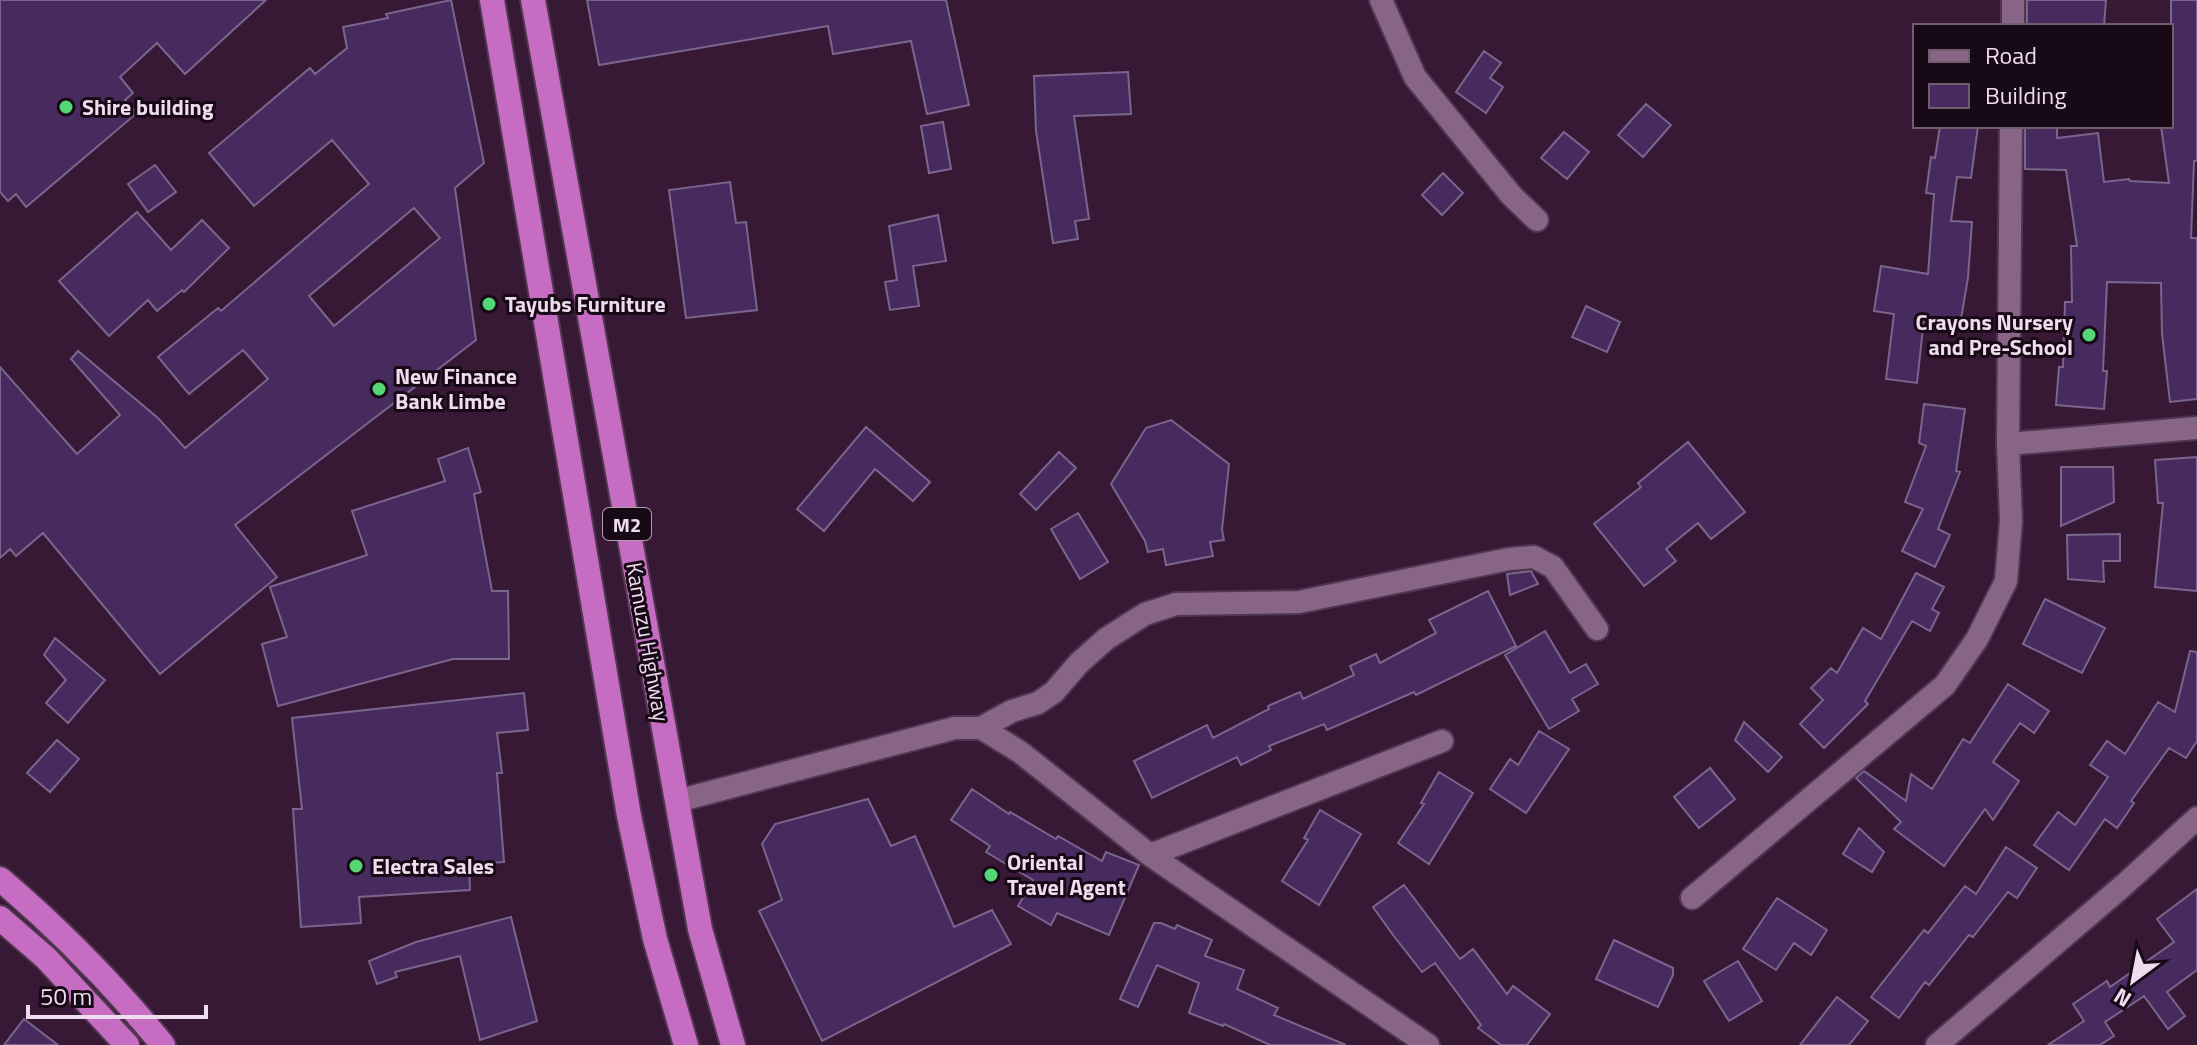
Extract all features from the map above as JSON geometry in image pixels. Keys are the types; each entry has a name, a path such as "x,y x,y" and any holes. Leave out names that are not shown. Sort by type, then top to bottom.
{"highway":[{"name":"M2","path":"492,0 629,816 655,939 686,1045"},
{"name":"Kamuzu Highway","path":"533,0 700,929 733,1045"},
{"path":"0,879 55,926 116,988 163,1045"},
{"path":"0,918 46,958 127,1045"}],"street":[{"path":"1381,0 1415,77 1511,195 1537,220"},
{"path":"2013,1 2013,24"},
{"path":"1692,898 1945,685 1977,639 2006,581 2011,521 2008,444 2011,128"},
{"path":"2008,444 2197,428"},
{"path":"677,801 955,728 981,728 1012,711 1038,703 1054,692 1079,663 1106,639 1145,614 1176,604 1299,602 1509,559 1534,557 1553,567 1597,629"},
{"path":"981,728 1020,752 1150,855 1428,1045"},
{"path":"1150,855 1442,741"},
{"path":"1937,1045 2124,885 2197,818"}],"building":[{"name":"Shire building","path":"0,0 266,0 185,74 157,43 120,77 133,93 125,100 137,113 26,207 16,194 8,201 0,192"},
{"path":"451,0 484,163 455,188 476,340 235,525 277,577 160,674 43,533 16,556 10,549 0,558 0,367 77,454 120,415 71,359 78,351 158,418 185,448 268,379 243,350 189,394 158,357 218,308 221,311 369,184 332,140 254,206 209,153 310,68 315,74 347,48 343,27 388,18 386,14","holes":["414,208 440,238 334,326 309,296"]},
{"path":"587,0 946,0 969,105 927,114 911,41 833,54 828,26 599,65"},
{"path":"2027,0 2106,0 2104,24 2027,24"},
{"path":"2171,0 2197,0 2197,161 2194,161 2191,238 2197,238 2197,399 2170,402 2162,334 2161,283 2107,282 2104,409 2056,405 2059,367 2063,367 2065,302 2072,302 2071,246 2077,246 2066,170 2025,169 2025,128 2057,128 2057,138 2098,133 2104,182 2129,179 2169,183 2161,128 2173,128"},
{"path":"1484,51 1501,63 1490,78 1503,87 1486,113 1456,92"},
{"path":"1128,72 1131,114 1074,116 1089,219 1075,221 1078,239 1053,243 1036,131 1034,76"},
{"path":"1646,104 1671,125 1643,157 1618,135"},
{"path":"943,122 951,169 929,173 921,126"},
{"path":"1940,128 1978,128 1971,178 1957,177 1951,221 1972,222 1968,278 1960,325 1924,319 1917,383 1886,379 1894,314 1874,311 1881,266 1928,274 1934,194 1926,193 1931,157 1935,158"},
{"path":"1564,132 1589,152 1567,179 1541,158"},
{"path":"155,165 176,192 148,212 128,184"},
{"path":"1443,173 1463,193 1442,215 1422,195"},
{"path":"730,182 736,223 746,222 757,310 686,318 669,190"},
{"path":"137,212 171,250 202,220 229,248 184,292 182,290 157,311 148,300 109,336 59,281"},
{"path":"938,215 946,261 913,266 919,306 890,310 885,282 897,280 889,226"},
{"path":"1586,306 1620,322 1607,352 1572,337"},
{"path":"1924,404 1965,409 1956,471 1960,472 1938,529 1950,535 1935,567 1902,551 1923,509 1905,502 1926,446 1919,443"},
{"path":"1171,420 1229,464 1222,530 1224,540 1210,542 1213,556 1166,565 1163,549 1148,552 1145,541 1111,484 1146,428"},
{"path":"866,427 930,482 913,501 875,469 824,531 797,509"},
{"path":"1688,442 1745,512 1711,539 1698,523 1666,549 1676,561 1644,586 1594,524 1641,487 1638,483"},
{"path":"468,448 481,492 474,494 492,591 508,591 509,659 453,659 278,706 262,644 287,637 270,587 367,555 352,511 445,481 438,459"},
{"path":"1059,452 1076,468 1036,510 1020,494"},
{"path":"2197,457 2197,591 2155,587 2163,503 2158,503 2155,460"},
{"path":"2061,467 2113,467 2114,502 2061,526"},
{"path":"1078,513 1108,562 1080,579 1051,529"},
{"path":"2120,534 2120,561 2103,561 2104,582 2068,579 2067,535"},
{"path":"1531,571 1538,584 1510,595 1507,574"},
{"path":"1916,573 1944,587 1932,609 1939,613 1930,631 1912,621 1865,701 1868,704 1824,748 1800,724 1823,700 1811,688 1831,668 1837,673 1863,628 1881,639"},
{"path":"1488,591 1516,646 1416,695 1414,692 1327,730 1324,724 1269,746 1271,750 1241,765 1237,757 1152,798 1134,761 1207,725 1213,738 1269,709 1268,706 1300,692 1303,699 1354,675 1350,666 1376,654 1380,663 1436,633 1429,620"},
{"path":"2045,599 2105,628 2082,673 2023,644"},
{"path":"1545,631 1570,673 1586,664 1598,684 1572,699 1579,711 1549,729 1505,655"},
{"path":"55,638 105,680 68,723 46,703 66,680 44,655"},
{"path":"2190,651 2197,652 2197,741 2186,758 2169,748 2131,801 2134,803 2117,828 2105,819 2069,870 2034,845 2058,812 2075,825 2108,777 2090,765 2107,741 2125,754 2158,702 2175,712"},
{"path":"2008,684 2049,711 2034,733 2020,723 1993,762 2019,781 1993,820 1985,809 1944,866 1894,829 1901,822 1856,778 1864,771 1906,801 1911,774 1932,789 1963,739 1970,743"},
{"path":"524,693 528,730 497,733 502,773 497,773 504,862 469,864 470,890 359,897 361,923 301,927 293,809 302,809 292,718"},
{"path":"1744,722 1782,757 1768,772 1735,740"},
{"path":"1539,731 1569,749 1526,813 1490,789 1510,759 1518,765"},
{"path":"57,740 79,759 50,792 27,773"},
{"path":"1710,768 1735,799 1699,828 1674,797"},
{"path":"1439,772 1473,793 1429,864 1398,843 1424,804 1421,803"},
{"path":"972,789 1009,814 1056,839 1058,836 1102,861 1106,852 1139,865 1109,935 1057,913 1051,925 1018,906 1033,880 986,852 990,846 951,820"},
{"path":"868,799 891,846 915,836 954,927 992,910 1011,944 822,1041 759,911 782,900 762,844 775,824"},
{"path":"1320,810 1361,834 1319,905 1282,881 1308,840 1304,838"},
{"path":"1859,828 1884,852 1872,872 1843,854"},
{"path":"2006,847 2037,868 2017,898 2008,892 1973,937 1969,935 1929,985 1925,982 1899,1018 1871,997 1924,930 1928,933 1965,886 1976,894"},
{"path":"1404,885 1460,959 1473,949 1507,994 1513,986 1550,1014 1527,1045 1501,1045 1478,1028 1481,1025 1435,963 1422,972 1393,935 1373,907"},
{"path":"2197,889 2197,970 2167,992 2185,1016 2168,1029 2144,996 2105,1022 2114,1036 2100,1045 2048,1045 2084,1021 2073,1004 2107,981 2110,987 2174,942 2157,919"},
{"path":"1777,898 1827,930 1811,955 1794,943 1776,970 1743,949"},
{"path":"511,917 537,1021 480,1040 460,956 395,972 397,977 377,984 369,961 416,942"},
{"path":"1154,923 1175,929 1177,925 1212,940 1205,956 1244,970 1237,989 1278,1008 1274,1015 1346,1045 1270,1045 1224,1024 1189,1013 1199,983 1157,965 1138,1007 1120,999"},
{"path":"1614,940 1673,968 1673,975 1658,1007 1596,979"},
{"path":"1738,961 1762,1001 1729,1021 1704,981"},
{"path":"1837,997 1868,1021 1849,1045 1800,1045"},
{"path":"24,1019 58,1045 4,1045"}],"place":[{"name":"Shire building","path":"66,107"},
{"name":"Tayubs Furniture","path":"489,304"},
{"name":"Crayons Nursery and Pre-School","path":"2089,335"},
{"name":"New Finance Bank Limbe","path":"379,389"},
{"name":"Electra Sales","path":"356,866"},
{"name":"Oriental Travel Agent","path":"991,875"}]}
